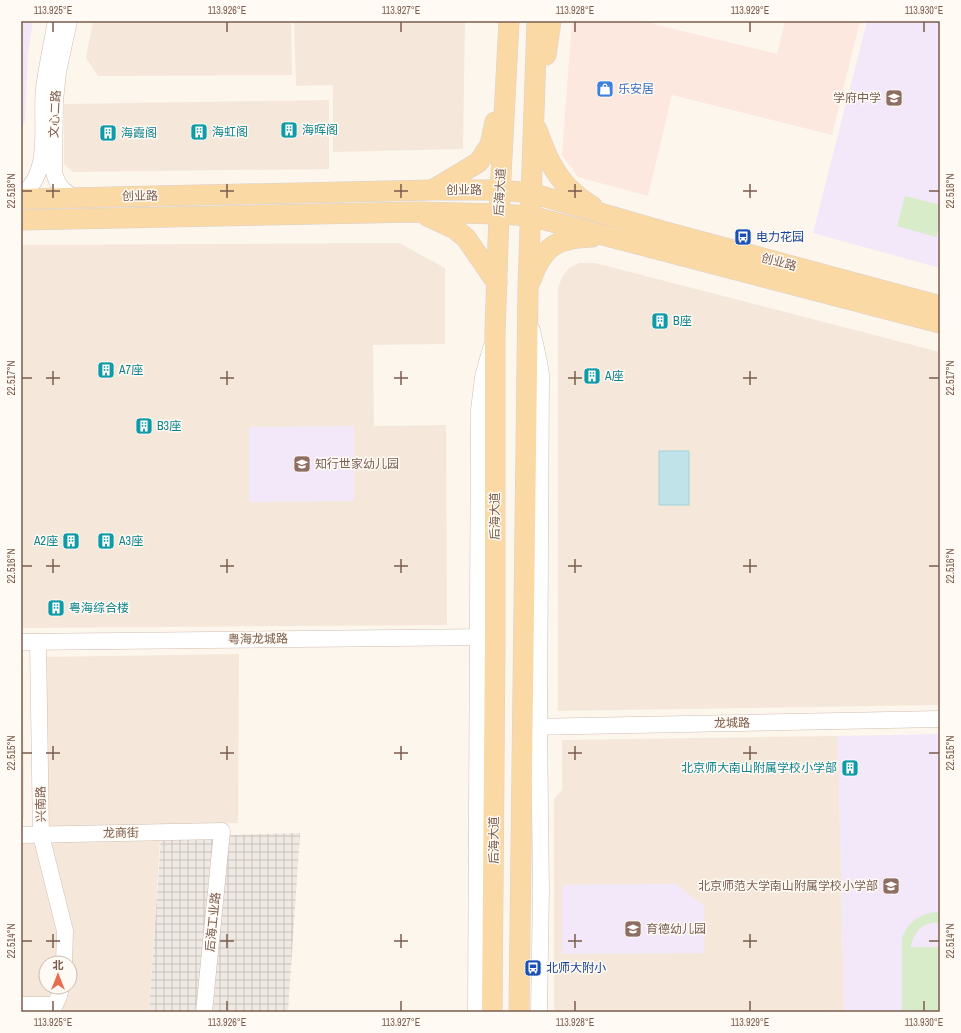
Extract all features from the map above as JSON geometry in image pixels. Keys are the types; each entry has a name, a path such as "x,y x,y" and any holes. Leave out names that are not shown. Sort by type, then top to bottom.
{"main road":[{"path":"432,190 479,162 485,155 492,138 505,79 494,21"},
{"name":"后海大道","path":"492,1012 487,637 499,214 509,21"},
{"path":"519,1012 531,727 528,289 537,21"},
{"path":"534,93 547,50 552,21"},
{"path":"533,117 545,153 564,184 578,198 607,215"},
{"name":"创业路","path":"21,199 432,190 500,190 531,193 940,306"},
{"name":"创业路","path":"21,220 417,212 530,216 940,323"},
{"path":"417,212 442,222 455,229 466,238 497,283"},
{"path":"528,289 537,264 551,247 575,237 604,236"}],"street":[{"name":"文心二路","path":"21,196 33,183 41,165 43,151 44,90 47,63 56,21"},
{"name":"文心二路","path":"69,21 58,72 55,101 54,172 56,181 60,188 67,194 76,198"},
{"path":"476,1012 487,637"},
{"name":"粤海龙城路","path":"21,642 487,637"},
{"name":"兴南路","path":"38,642 42,835 65,931 64,955"},
{"name":"龙城路","path":"531,727 940,719"},
{"path":"531,727 541,890 539,1012"},
{"name":"龙商街","path":"21,835 222,832"},
{"name":"后海工业路","path":"204,1012 222,832"},
{"path":"21,1005 54,1009 59,995"}],"shaded area":[{"path":"21,21 33,21 28,53 25,121 21,131"},
{"path":"93,21 291,21 292,75 98,76 86,58"},
{"path":"294,21 465,21 463,149 333,152 333,85 296,86"},
{"path":"572,21 641,21 777,54 785,21 860,21 832,135 672,95 648,196 578,177 562,155"},
{"name":"学府中学","path":"867,21 940,21 940,268 813,233"},
{"path":"329,100 329,169 73,172 64,164 64,104"},
{"path":"399,243 445,268 445,344 373,345 374,426 446,425 447,625 21,628 21,245"},
{"path":"579,263 595,263 940,352 940,705 558,711 558,288 562,277 569,268"},
{"name":"知行世家幼儿园","path":"354,426 354,501 249,502 249,427"},
{"path":"239,654 238,823 161,825 149,1012 60,1012 64,997 21,997 21,837 48,837 44,657"},
{"path":"21,656 23,656 24,817 21,824"},
{"name":"北京师范大学南山附属学校小学部","path":"940,734 940,1012 844,1012 838,736"},
{"path":"838,736 844,1012 554,1012 554,799 562,790 562,740"},
{"path":"300,833 288,1012 149,1012 161,837"},
{"name":"育德幼儿园","path":"676,884 704,906 704,953 562,954 562,885"}],"green space":[{"path":"905,196 940,205 940,222 936,237 897,226"},
{"path":"940,912 940,923 924,925 920,928 914,936 911,947 940,947 940,1012 902,1012 902,938 904,932 911,923 919,917"}],"water":[{"path":"659,451 689,451 689,505 659,505"}],"place":[{"name":"乐安居","path":"605,89"},
{"name":"学府中学","path":"894,98"},
{"name":"海晖阁","path":"289,130"},
{"name":"海虹阁","path":"199,132"},
{"name":"海霞阁","path":"108,133"},
{"name":"电力花园","path":"743,237"},
{"name":"B座","path":"660,321"},
{"name":"A7座","path":"106,370"},
{"name":"A座","path":"592,376"},
{"name":"B3座","path":"144,426"},
{"name":"知行世家幼儿园","path":"302,464"},
{"name":"A2座","path":"71,541"},
{"name":"A3座","path":"106,541"},
{"name":"粤海综合楼","path":"56,608"},
{"name":"北京师大南山附属学校小学部","path":"850,768"},
{"name":"北京师范大学南山附属学校小学部","path":"891,886"},
{"name":"育德幼儿园","path":"633,929"},
{"name":"北师大附小","path":"533,968"}]}
